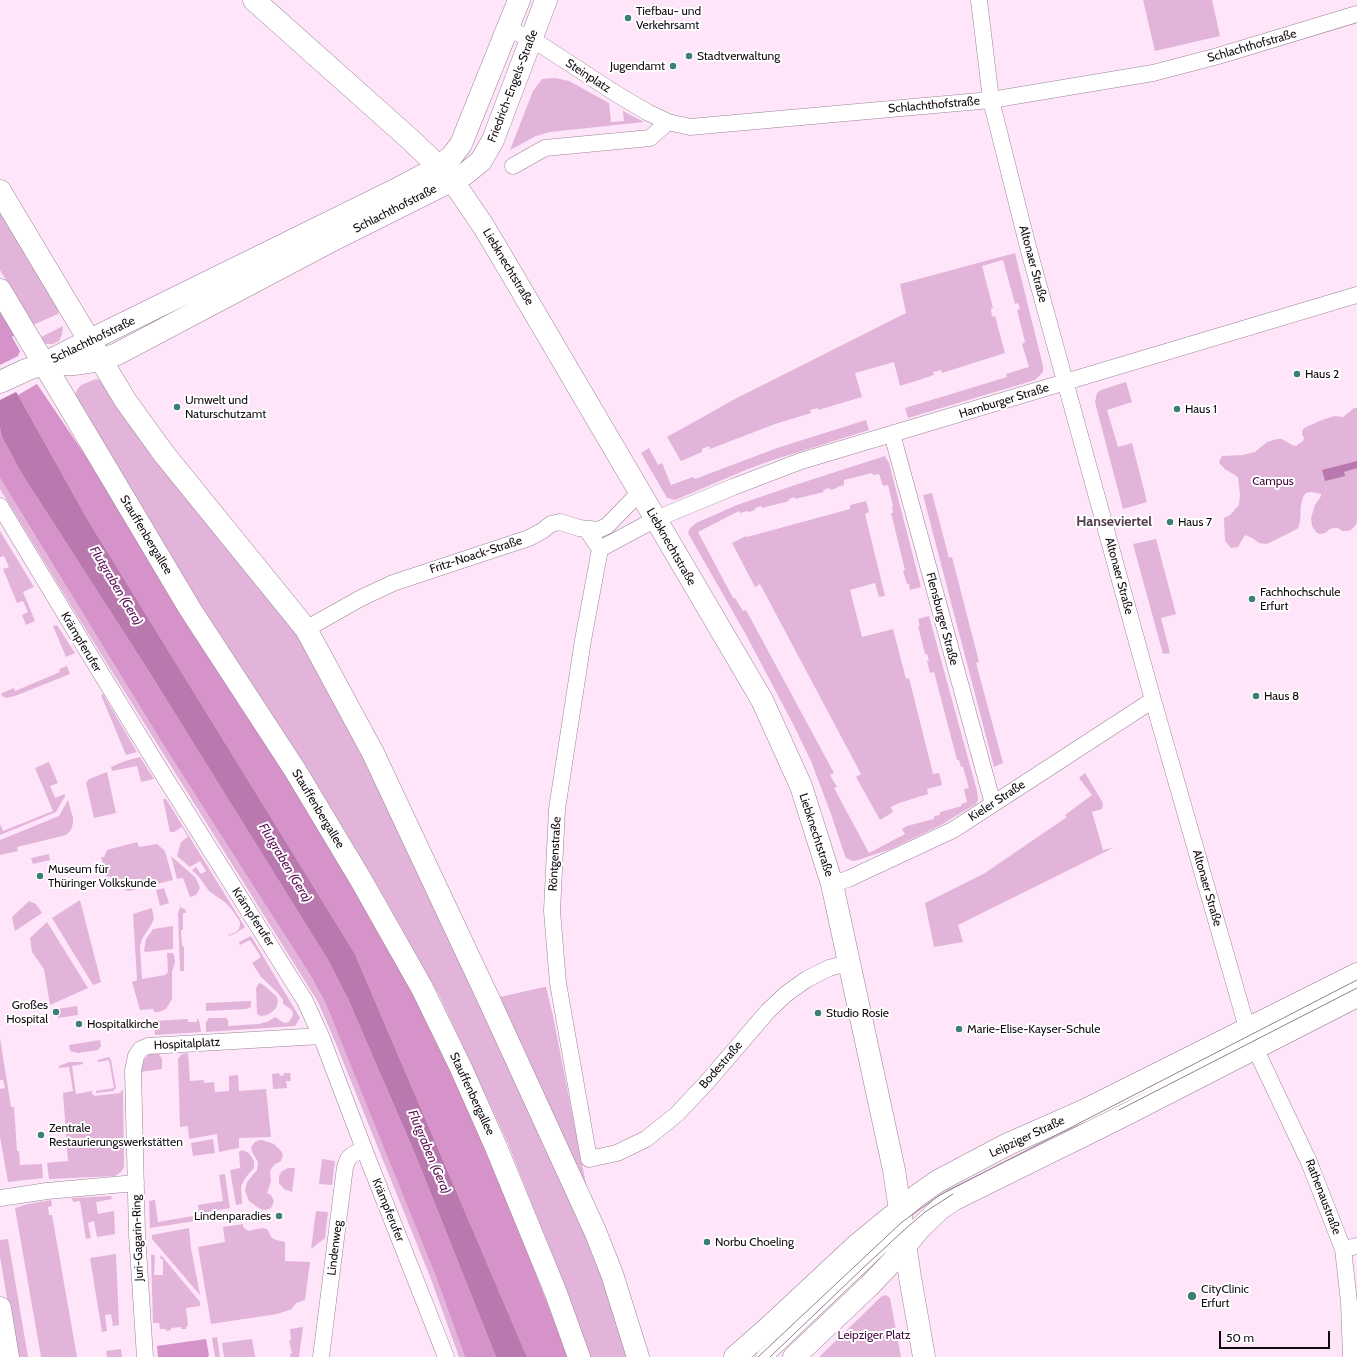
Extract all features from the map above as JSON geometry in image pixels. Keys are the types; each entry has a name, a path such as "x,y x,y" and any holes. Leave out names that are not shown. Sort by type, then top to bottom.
{"main road":[{"name":"Liebknechtstraße","path":"254,0 446,174 496,246 762,700 800,786 832,884 848,963 893,1163 899,1203"},
{"name":"Friedrich-Engels-Straße","path":"519,0 461,144 452,156 446,174 465,174 481,161 487,151 493,140 546,0"},
{"name":"Schlachthofstraße","path":"35,367 281,247 446,174"},
{"name":"Schlachthofstraße","path":"35,367 101,360 117,354 334,240 446,174"},
{"path":"0,191 119,390 164,454 306,629 373,753 595,1231 612,1274 638,1357"},
{"name":"Stauffenbergallee","path":"0,290 35,367 295,770 361,880 422,988 461,1068 496,1147 556,1292 579,1357"},
{"path":"0,382 35,367"},
{"name":"Leipziger Straße","path":"735,1357 857,1245 899,1203 918,1195 951,1174 1008,1144 1083,1111 1357,974"},
{"name":"Leipziger Straße","path":"794,1357 869,1286 892,1262 920,1228 941,1208 953,1200 1119,1118 1357,996"},
{"path":"899,1203 924,1357"},
{"path":"0,1308 8,1357"}],"street":[{"name":"Altonaer Straße","path":"978,0 991,100 1028,247 1153,700 1247,1028"},
{"name":"Schlachthofstraße","path":"668,122 690,127 991,100 1153,72 1218,56 1357,14"},
{"name":"Steinplatz","path":"508,29 532,39 615,93 668,122"},
{"path":"513,166 545,148 650,138 668,122"},
{"name":"Hamburger Straße","path":"656,520 733,487 801,461 1357,295"},
{"name":"Flensburger Straße","path":"892,434 993,804"},
{"name":"Fritz-Noack-Straße","path":"306,629 361,598 393,583 529,538 551,524 560,522 586,529 598,530 607,526 640,493"},
{"name":"Krämpferufer","path":"0,506 152,757 287,970 305,1001 321,1036 446,1357"},
{"path":"586,529 600,549 656,520"},
{"name":"Röntgenstraße","path":"589,1159 558,983 552,910 557,809 583,640 600,549"},
{"name":"Kieler Straße","path":"832,884 848,879 953,830 1153,700"},
{"name":"Bodestraße","path":"589,1159 617,1153 646,1139 678,1114 768,1011 786,994 807,978 829,968 848,963"},
{"name":"Hospitalplatz","path":"136,1183 133,1066 136,1056 141,1049 148,1046 321,1036"},
{"name":"Rathenaustraße","path":"1255,1048 1350,1248 1349,1302 1351,1357"},
{"name":"Lindenweg","path":"321,1357 345,1167 348,1159 352,1155 364,1149"},
{"name":"Juri-Gagarin-Ring","path":"0,1198 47,1190 136,1183 140,1288 145,1357"},
{"path":"764,1357 886,1241 899,1218 899,1203"}],"green space":[{"path":"1143,0 1212,0 1220,36 1155,51"},
{"path":"555,78 569,81 609,103 611,122 624,121 623,111 644,122 550,132 536,136 510,150 533,91 542,79"},
{"path":"0,211 59,311 58,314 33,325 0,270"},
{"path":"1015,253 1043,366 1043,372 1035,380 908,418 905,408 1007,377 1006,374 1029,367 1022,344 1025,342 1017,310 1020,309 1018,303 1015,304 1003,260 982,266 993,308 991,309 992,317 995,316 1005,353 942,373 941,370 933,372 934,375 900,386 894,362 855,373 862,397 818,410 818,408 810,410 811,413 775,424 710,449 709,446 702,449 702,452 681,461 667,437 735,399 906,313 900,284"},
{"path":"63,326 59,341 53,344 42,343 39,338"},
{"path":"96,379 102,381 296,632 360,742 604,1266 630,1357 588,1357 547,1243 507,1141 440,997 380,890 307,769 221,641 81,409 75,394 77,390 81,385"},
{"path":"1126,382 1132,402 1107,410 1118,447 1132,443 1147,502 1123,509 1095,402 1097,393 1101,390"},
{"name":"Campus","path":"1354,408 1357,408 1357,523 1355,526 1351,530 1347,531 1342,531 1335,528 1330,529 1325,533 1317,533 1312,526 1311,518 1315,505 1321,494 1311,492 1306,493 1303,497 1298,528 1267,544 1259,543 1245,535 1238,547 1231,548 1225,541 1224,518 1230,515 1239,505 1240,494 1238,477 1221,465 1219,462 1222,456 1243,455 1255,452 1267,442 1277,439 1282,439 1296,446 1303,441 1303,429 1306,427 1334,416 1343,417"},
{"path":"866,420 869,430 748,469 675,500 667,498 641,453 649,448 658,465 662,463 671,485 693,477 695,479 777,448"},
{"path":"885,456 889,463 921,587 910,590 909,584 907,584 891,513 893,513 893,506 888,485 883,486 879,474 873,475 872,473 844,480 844,485 837,488 830,490 829,488 823,490 824,492 795,499 795,497 789,499 789,501 762,508 761,506 749,512 740,513 739,511 698,532 733,598 735,598 743,611 746,610 834,773 830,775 837,787 834,788 869,853 905,834 902,829 907,826 934,819 934,816 940,815 940,812 962,806 961,804 967,802 964,789 969,788 963,767 961,767 959,760 957,760 934,672 930,673 927,661 929,660 927,654 925,654 918,626 920,626 918,619 929,616 977,791 978,800 976,804 939,826 891,849 853,861 846,858 811,761 793,724 745,633 688,533 690,528 696,523 737,505"},
{"path":"0,478 161,741 312,978 326,1004 436,1277 465,1357 459,1357 431,1279 318,1002 0,489"},
{"path":"932,493 949,558 952,557 979,662 976,663 1003,763 994,767 923,495"},
{"path":"866,501 869,512 865,514 885,596 879,597 875,583 850,590 862,637 893,629 906,679 909,678 933,774 939,773 942,785 927,789 928,794 891,807 893,812 880,820 856,777 861,774 760,584 755,587 732,543 746,536 747,537 850,509 850,505"},
{"path":"0,531 34,587 23,592 35,621 26,625 22,615 28,612 23,601 17,603 3,569 9,567 4,556 0,557"},
{"path":"1156,539 1176,614 1161,618 1170,653 1163,654 1133,544"},
{"path":"57,625 75,653 66,657 53,626"},
{"path":"67,666 70,674 15,696 6,698 1,695 2,693 14,688 15,691 60,672 59,669"},
{"path":"103,694 137,752 126,755 101,695"},
{"path":"140,757 154,779 141,782 137,766 112,771 111,767"},
{"path":"49,762 58,783 50,786 55,798 65,794 56,812 0,835 0,824 3,831 53,811 35,768"},
{"path":"107,772 116,813 94,818 86,783 89,779"},
{"path":"1085,773 1103,803 1102,809 1092,812 1103,850 1113,848 958,925 963,942 934,947 925,903 985,873 1067,817 1065,815 1092,795 1079,778"},
{"path":"163,799 166,799 245,927 236,933 229,936 228,935 236,932 240,925 240,922 233,911 226,903 209,891 192,870 196,867 201,874 206,871 200,861 190,867 177,856 181,842 188,837 182,827 174,832 170,832"},
{"path":"68,800 73,823 71,830 66,835 17,847 18,851 0,855 0,840 59,816"},
{"path":"137,842 139,847 157,844 165,851 173,880 129,891 126,890 124,885 113,887 110,876 107,877 101,857 104,857 107,850"},
{"path":"49,854 50,860 33,864 31,858"},
{"path":"171,856 196,878 200,888 196,895 190,897 183,878 177,879"},
{"path":"164,888 169,903 160,906 156,890"},
{"path":"80,900 101,982 93,985 52,918"},
{"path":"29,901 36,904 42,913 15,931 12,917"},
{"path":"181,905 181,908 185,909 186,913 183,913 183,930 181,930 182,946 184,947 184,971 180,971 178,913"},
{"path":"152,908 154,919 142,939 140,947 142,979 165,975 168,972 167,953 173,953 175,962 172,972 172,999 166,1009 159,1012 154,1012 153,1009 140,1010 132,982 137,980 133,914"},
{"path":"47,922 88,988 50,1005 44,969 32,952 30,938"},
{"path":"173,926 173,949 144,951 146,939 153,929"},
{"path":"251,936 300,1018 295,1026 206,1032 206,1022 209,1018 226,1018 228,1020 228,1026 259,1024 269,1021 275,1017 284,1023 289,1022 293,1015 292,1010 283,1004 283,1000 277,992 261,977 252,963 261,957 250,940 240,945 239,942"},
{"path":"259,983 277,997 278,1002 276,1008 272,1012 261,1016 257,1013 256,988"},
{"path":"546,987 553,1016 587,1189 496,998"},
{"path":"251,1001 251,1007 246,1009 206,1011 206,1003"},
{"path":"77,1006 78,1015 58,1018 57,1009"},
{"path":"188,1019 188,1022 197,1022 197,1019 199,1020 201,1032 155,1035 154,1021"},
{"path":"0,1038 11,1107 14,1107 17,1151 19,1151 20,1165 42,1164 43,1178 8,1182 0,1137 0,1089 5,1088 3,1080 0,1080"},
{"path":"100,1040 101,1046 98,1050 78,1053 70,1051 69,1045"},
{"path":"151,1052 158,1052 162,1059 162,1069 140,1072 144,1060"},
{"path":"188,1053 190,1081 204,1080 204,1083 214,1082 215,1092 229,1091 229,1076 238,1075 239,1091 266,1089 271,1137 239,1138 239,1148 219,1152 217,1134 189,1139 188,1126 180,1127 178,1059 182,1054"},
{"path":"109,1057 111,1060 116,1088 113,1091 96,1093 96,1091 114,1088 109,1060 98,1062 98,1060"},
{"path":"69,1062 83,1062 83,1064 72,1066 76,1094 92,1091 92,1094 95,1096 120,1093 123,1089 124,1167 121,1172 115,1176 49,1179 47,1163 68,1161 63,1093 73,1091 69,1067 59,1068 59,1066"},
{"path":"279,1073 280,1076 284,1075 284,1073 290,1073 291,1081 286,1081 287,1088 273,1089 272,1074"},
{"path":"213,1139 215,1153 193,1156 191,1143"},
{"path":"259,1140 274,1144 283,1155 281,1161 275,1164 270,1172 271,1181 267,1193 271,1195 274,1201 271,1208 265,1210 260,1209 249,1201 245,1191 247,1182 257,1170 258,1162 252,1152 251,1147"},
{"path":"242,1150 249,1153 254,1161 254,1168 246,1177 241,1186 242,1204 236,1205 230,1170 240,1168 239,1152"},
{"path":"322,1159 335,1161 332,1185 319,1184"},
{"path":"288,1168 295,1168 292,1192 284,1189 279,1183 279,1176 282,1171"},
{"path":"225,1174 230,1208 207,1212 207,1219 150,1228 149,1201 155,1200 158,1222 199,1215 198,1205 223,1201 219,1175"},
{"path":"111,1196 112,1199 96,1202 98,1214 114,1211 115,1234 97,1237 94,1221 88,1223 91,1238 86,1239 80,1201 73,1202 72,1198"},
{"path":"51,1200 52,1206 48,1207 49,1215 52,1215 77,1357 41,1357 15,1208"},
{"path":"316,1211 328,1212 325,1238 311,1249"},
{"path":"243,1224 243,1227 248,1231 262,1228 267,1229 272,1238 285,1242 285,1261 310,1262 305,1300 296,1303 292,1309 277,1314 211,1324 198,1247 225,1242 223,1227"},
{"path":"189,1228 191,1248 200,1295 152,1239 152,1235"},
{"path":"8,1239 28,1357 17,1357 0,1257 0,1240"},
{"path":"116,1254 119,1325 113,1326 111,1314 105,1315 107,1331 102,1332 90,1258"},
{"path":"151,1255 155,1255 154,1275 163,1275 163,1259 160,1259 161,1255 200,1302 200,1306 186,1308 188,1326 186,1329 181,1329 181,1327 171,1328 171,1330 166,1331 166,1329 160,1329 159,1323 153,1323"},
{"name":"Leipziger Platz","path":"886,1295 890,1298 901,1357 819,1357 882,1296"},
{"path":"303,1327 299,1357 290,1357 290,1354 292,1353 289,1341 291,1340 290,1329"},
{"path":"217,1337 220,1357 215,1357 212,1338"},
{"path":"252,1339 255,1357 224,1357 222,1343"},
{"path":"121,1349 122,1357 107,1357 106,1351"}],"shaded area":[{"path":"0,307 16,334 12,337 20,351 18,356 0,365"},
{"path":"37,384 104,483 389,941 494,1165 568,1357 527,1357 355,954 89,522 18,395"},
{"path":"0,428 2,437 22,474 148,670 328,960 348,999 415,1154 496,1357 465,1357 436,1277 326,1004 312,978 161,741 0,478"},
{"path":"206,1339 209,1355 208,1357 158,1357 157,1346"}],"water":[{"name":"Flutgraben (Gera)","path":"0,366 18,395 89,522 355,954 527,1357 496,1357 415,1154 348,999 328,960 148,670 22,474 2,437 0,428"},
{"path":"1357,461 1357,468 1344,472 1345,476 1325,481 1322,470"}],"pier":[{"path":"0,365 2,365 18,391 0,400"}],"tram line":[{"path":"758,1357 902,1222 940,1195 1357,980"},
{"path":"1119,1110 1357,988"},
{"path":"770,1357 903,1231 925,1212 953,1194"}],"place":[{"name":"Tiefbau- und Verkehrsamt","path":"628,18"},
{"name":"Stadtverwaltung","path":"689,56"},
{"name":"Jugendamt","path":"673,66"},
{"name":"Haus 2","path":"1297,374"},
{"name":"Umwelt und Naturschutzamt","path":"177,407"},
{"name":"Haus 1","path":"1177,409"},
{"name":"Haus 7","path":"1170,522"},
{"name":"Fachhochschule Erfurt","path":"1252,599"},
{"name":"Haus 8","path":"1256,696"},
{"name":"Museum für Thüringer Volkskunde","path":"40,876"},
{"name":"Großes Hospital","path":"56,1012"},
{"name":"Studio Rosie","path":"818,1013"},
{"name":"Hospitalkirche","path":"79,1024"},
{"name":"Marie-Elise-Kayser-Schule","path":"959,1029"},
{"name":"Zentrale Restaurierungswerkstätten","path":"41,1135"},
{"name":"Lindenparadies","path":"279,1216"},
{"name":"Norbu Choeling","path":"707,1242"},
{"name":"CityClinic Erfurt","path":"1192,1296"}],"district":[{"name":"Hanseviertel","path":"1114,522"}]}
